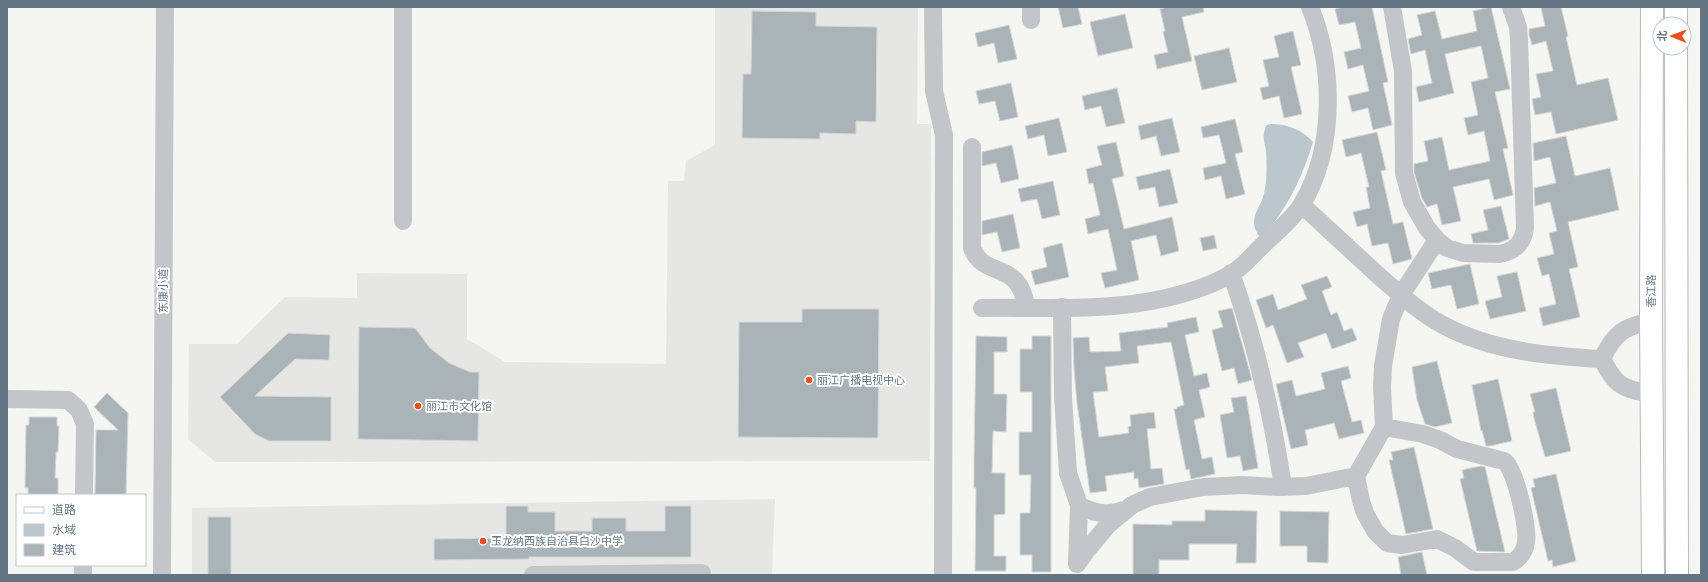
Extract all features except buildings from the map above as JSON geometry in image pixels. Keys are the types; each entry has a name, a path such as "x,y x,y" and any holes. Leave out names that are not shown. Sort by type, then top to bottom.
{"main road":[{"name":"香江路","path":"1652,7 1651,321 1653,575"},
{"path":"1676,56 1677,575"}],"street":[{"name":"东康小道","path":"162,575 165,7"},
{"path":"403,7 403,221"},
{"path":"933,7 934,92 944,135 943,575"},
{"path":"982,308 1114,306 1140,303 1190,291 1231,273 1276,232 1302,205 1310,187 1322,150 1328,108 1328,86 1326,63 1316,22 1310,7"},
{"path":"1392,7 1403,71 1403,157 1407,188 1418,216 1437,240 1447,248 1463,253 1500,254 1506,253 1516,247 1524,235 1525,228 1519,39 1518,26 1511,7"},
{"path":"972,147 972,248 978,259 984,264 1010,275 1017,282 1022,290 1026,307"},
{"path":"1302,205 1401,295 1422,312 1438,322 1478,340 1541,354 1602,359"},
{"path":"1384,427 1423,434 1440,440 1457,449 1508,463 1514,475 1527,533 1523,552 1517,559 1513,562 1474,562 1455,548 1438,539 1402,545 1387,543 1375,531 1365,512 1358,488 1356,476 1384,427 1382,387 1386,342 1391,319 1401,295 1437,240"},
{"path":"1231,273 1247,318 1262,371 1283,487"},
{"path":"1062,307 1063,397 1068,473 1080,505 1077,570"},
{"path":"1602,359 1610,344 1623,331 1631,326 1651,321"},
{"path":"1602,359 1611,375 1624,388 1652,395"},
{"path":"7,399 68,400 79,410 85,424 84,494"},
{"path":"1080,505 1088,510 1107,514 1117,513 1141,500 1150,497 1203,487 1243,485 1283,487 1321,484 1356,476"},
{"path":"1077,570 1097,536 1126,509"},
{"path":"533,575 702,573"}],"shaded area":[{"path":"715,7 918,7 917,124 931,124 930,461 215,462 188,439 189,344 237,344 285,297 357,298 357,273 467,274 467,339 505,362 666,364 668,181 684,181 686,161 715,145"},
{"name":"玉龙纳西族自治县白沙中学","path":"775,499 772,575 192,575 192,508"}],"water":[{"path":"1269,124 1295,129 1305,134 1313,142 1304,169 1292,194 1278,217 1261,239 1256,231 1254,219 1264,196 1266,184 1267,160 1264,138 1265,127"}],"place":[{"name":"丽江广播电视中心","path":"809,380"},
{"name":"丽江市文化馆","path":"418,406"},
{"name":"玉龙纳西族自治县白沙中学","path":"483,541"}]}
